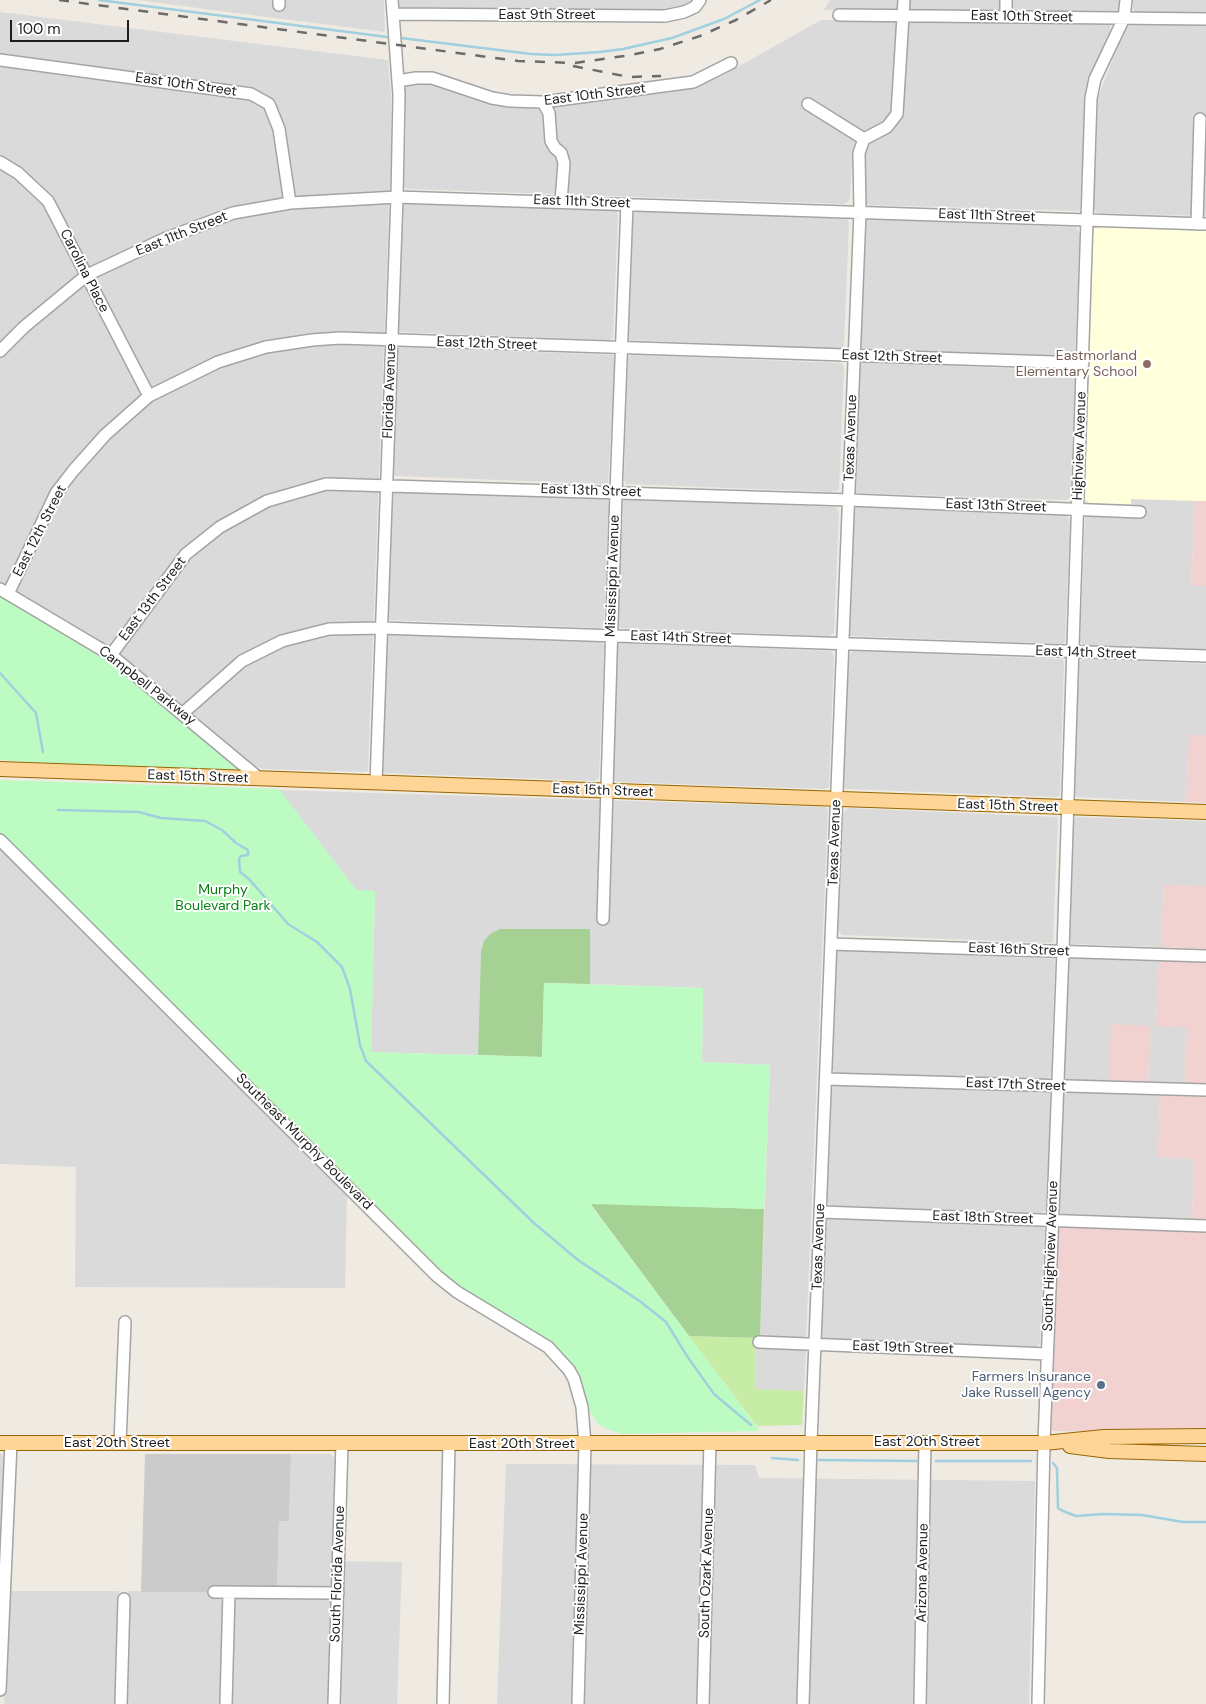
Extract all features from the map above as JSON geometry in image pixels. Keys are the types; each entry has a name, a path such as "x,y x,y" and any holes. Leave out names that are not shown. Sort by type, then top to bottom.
{"main road":[{"name":"East 15th Street","path":"0,769 1206,812"},
{"name":"East 20th Street","path":"6,1443 1044,1443 1104,1437 1206,1436"},
{"name":"East 20th Street","path":"1044,1443 1109,1451 1206,1454"}],"street":[{"name":"Florida Avenue","path":"376,783 397,197 399,95 392,0"},
{"path":"808,104 864,139 887,127 897,114 904,0"},
{"path":"1006,0 1006,17"},
{"name":"Highview Avenue","path":"1067,808 1091,98 1095,79 1124,18 1126,0"},
{"name":"East 9th Street","path":"393,14 665,16 684,12 695,7 699,2"},
{"name":"East 10th Street","path":"839,15 1206,19"},
{"name":"East 10th Street","path":"0,60 251,94 269,104 280,129 290,203"},
{"name":"East 10th Street","path":"398,81 432,78 492,98 510,101 543,102 693,82 731,63"},
{"path":"543,102 549,113 551,141 561,153 564,163 561,202"},
{"path":"1200,119 1202,224"},
{"name":"Texas Avenue","path":"803,1704 811,1442 860,212 859,153 864,139"},
{"name":"Carolina Place","path":"0,162 18,173 48,201 149,396"},
{"name":"East 11th Street","path":"0,351 24,327 87,275 164,239 233,213 290,203 397,197 1202,224"},
{"name":"Mississippi Avenue","path":"603,919 627,204"},
{"name":"East 12th Street","path":"4,592 56,494 73,471 105,435 149,396 218,362 266,347 340,338 1083,363"},
{"name":"East 13th Street","path":"111,655 186,554 220,527 267,501 326,484 387,484 1140,512"},
{"name":"Campbell Parkway","path":"4,592 111,655 260,779"},
{"name":"East 14th Street","path":"182,714 242,661 282,641 329,629 382,628 612,635 1206,656"},
{"name":"South Highview Avenue","path":"1038,1704 1044,1443 1067,808"},
{"name":"Southeast Murphy Boulevard","path":"0,840 437,1276 458,1292 548,1347 562,1361 574,1379 579,1392 586,1444"},
{"name":"East 16th Street","path":"831,944 1206,956"},
{"name":"East 17th Street","path":"826,1079 1206,1090"},
{"name":"East 18th Street","path":"821,1212 1206,1226"},
{"path":"120,1443 125,1322"},
{"name":"East 19th Street","path":"759,1342 1048,1354"},
{"name":"Arizona Avenue","path":"920,1704 926,1442"},
{"path":"0,1690 6,1443"},
{"name":"South Ozark Avenue","path":"703,1704 710,1443"},
{"name":"South Florida Avenue","path":"334,1704 342,1444"},
{"path":"443,1704 449,1444"},
{"name":"Mississippi Avenue","path":"578,1704 586,1444"},
{"path":"214,1592 338,1593"},
{"path":"226,1704 229,1592"},
{"path":"121,1704 124,1599"}],"shaded area":[{"path":"138,0 384,0 385,32 228,12"},
{"path":"398,0 693,0 692,4 672,10 401,9"},
{"path":"830,0 1122,0 1117,11 824,10"},
{"path":"1133,0 1206,0 1206,16 1135,13"},
{"path":"0,12 388,60 391,97 391,155 367,772 263,769 249,764 0,584"},
{"path":"821,20 1110,23 1110,31 1088,80 1086,89 1079,211 869,205 865,203 864,162 852,162 850,199 845,204 408,189 404,187 406,125 404,83 424,80 501,103 697,85 720,77"},
{"path":"1206,22 1206,216 1097,213 1094,208 1098,98 1123,32 1135,23"},
{"path":"405,204 616,210 618,215 613,338 609,340 400,332 397,328 402,208"},
{"path":"637,210 847,219 849,223 844,346 839,349 630,340 628,337 633,216"},
{"path":"869,219 1076,227 1080,234 1075,353 1069,357 860,347 864,222"},
{"name":"Eastmorland Elementary School","path":"1099,227 1206,231 1206,501 1131,499 1131,504 1090,503 1085,499 1093,233 1094,229"},
{"path":"402,347 612,355 615,358 608,483 395,476 393,471 397,352"},
{"path":"632,355 842,363 844,367 839,490 832,492 626,484 624,480 628,357"},
{"path":"864,362 1072,371 1075,379 1070,498 1065,500 856,493 854,488 859,365"},
{"path":"397,491 607,499 609,503 604,626 600,628 389,620 387,616 392,496"},
{"path":"628,499 836,507 839,513 834,633 829,636 620,628 618,624 623,501"},
{"path":"1131,499 1195,501 1191,586 1206,586 1206,650 1084,646 1080,642 1085,517 1088,514 1130,515"},
{"path":"1195,501 1206,501 1206,586 1191,586"},
{"path":"859,507 1067,515 1070,521 1065,643 850,636 853,513"},
{"path":"389,636 598,642 603,644 599,778 595,781 384,773 382,769 387,640"},
{"path":"622,643 831,651 834,656 829,787 824,789 616,782 613,778 617,648"},
{"path":"853,651 1062,659 1064,662 1060,795 1055,797 845,789 843,786 848,656"},
{"path":"1084,659 1206,664 1206,735 1189,735 1186,802 1076,797 1074,793 1079,664"},
{"path":"1189,735 1206,735 1206,803 1186,802"},
{"path":"279,790 825,807 828,809 806,1340 760,1338 770,1065 702,1062 703,988 590,984 590,929 481,952 478,1055 371,1052 375,892 356,890"},
{"path":"848,808 1058,817 1053,941 1051,943 842,935 838,930 843,812"},
{"path":"1076,817 1206,821 1206,886 1164,885 1161,947 1074,944 1068,940 1073,821"},
{"path":"0,848 347,1194 345,1288 75,1287 76,1167 0,1164"},
{"path":"1164,885 1206,886 1206,949 1161,947"},
{"path":"838,951 1054,959 1051,1076 1046,1079 837,1073 833,1070 832,1066 837,954"},
{"path":"1069,959 1159,961 1156,1026 1187,1027 1185,1085 1148,1084 1150,1026 1109,1083 1068,1081 1065,1079 1063,1076 1068,963"},
{"path":"1159,961 1206,962 1206,1086 1185,1085 1187,1027 1156,1026"},
{"path":"1111,1024 1150,1026 1148,1084 1109,1083"},
{"path":"837,1083 1050,1092 1046,1210 1042,1213 832,1206 827,1200 832,1088"},
{"path":"1068,1092 1160,1095 1158,1157 1194,1159 1192,1219 1065,1215 1061,1213 1059,1210 1063,1096"},
{"path":"1160,1095 1206,1097 1206,1219 1192,1219 1194,1159 1158,1157"},
{"path":"831,1217 1043,1226 1045,1230 1040,1344 1036,1347 826,1340 822,1337 821,1333 826,1222"},
{"path":"1064,1224 1206,1230 1206,1431 1169,1433 1053,1431 1051,1425 1059,1227"},
{"path":"756,1346 806,1349 804,1391 755,1389"},
{"path":"0,1454 5,1459 0,1588"},
{"path":"145,1454 291,1454 289,1521 279,1521 277,1587 213,1586 208,1592 141,1592"},
{"path":"291,1454 330,1454 334,1457 333,1561 402,1562 397,1704 125,1704 128,1591 208,1592 213,1586 277,1587 279,1521 289,1520"},
{"path":"506,1464 755,1465 759,1478 1035,1481 1029,1704 497,1704"},
{"path":"9,1591 119,1591 115,1704 4,1704"}],"green space":[{"path":"0,589 111,655 260,779 0,760"},
{"name":"Murphy Boulevard Park","path":"0,780 279,789 356,890 375,891 371,1052 542,1057 544,983 703,988 702,1062 770,1065 764,1209 590,1204 760,1431 622,1434 598,1424 590,1412 573,1369 453,1284 0,833"},
{"path":"500,929 590,929 590,984 544,983 542,1057 478,1055 481,952 484,941 490,934"},
{"path":"590,1203 764,1209 760,1338 689,1336"},
{"path":"689,1336 756,1338 755,1389 804,1391 802,1425 757,1426"}],"waterway":[{"path":"99,0 387,37"},
{"path":"401,38 531,54 555,55 600,52 672,38 724,19 760,0"},
{"path":"0,673 36,713 43,752"},
{"path":"58,810 139,812 161,818 205,821 222,830 236,843 248,850 248,855 241,856 239,859 240,872 249,879 288,924 317,942 342,967 350,989 360,1045 366,1061 535,1224 578,1260 641,1302 666,1322 714,1394 751,1425"},
{"path":"772,1458 798,1460"},
{"path":"819,1460 917,1461"},
{"path":"936,1461 1031,1461"},
{"path":"1053,1463 1057,1468 1058,1508 1063,1511 1076,1516 1104,1514 1142,1515 1183,1522 1206,1522"}],"railway":[{"path":"59,0 518,61 575,63 660,49 700,36 736,20 771,0"},
{"path":"573,66 629,77 661,76"}],"place":[{"name":"Eastmorland Elementary School","path":"1147,364"},
{"name":"Farmers Insurance Jake Russell Agency","path":"1101,1385"}]}
